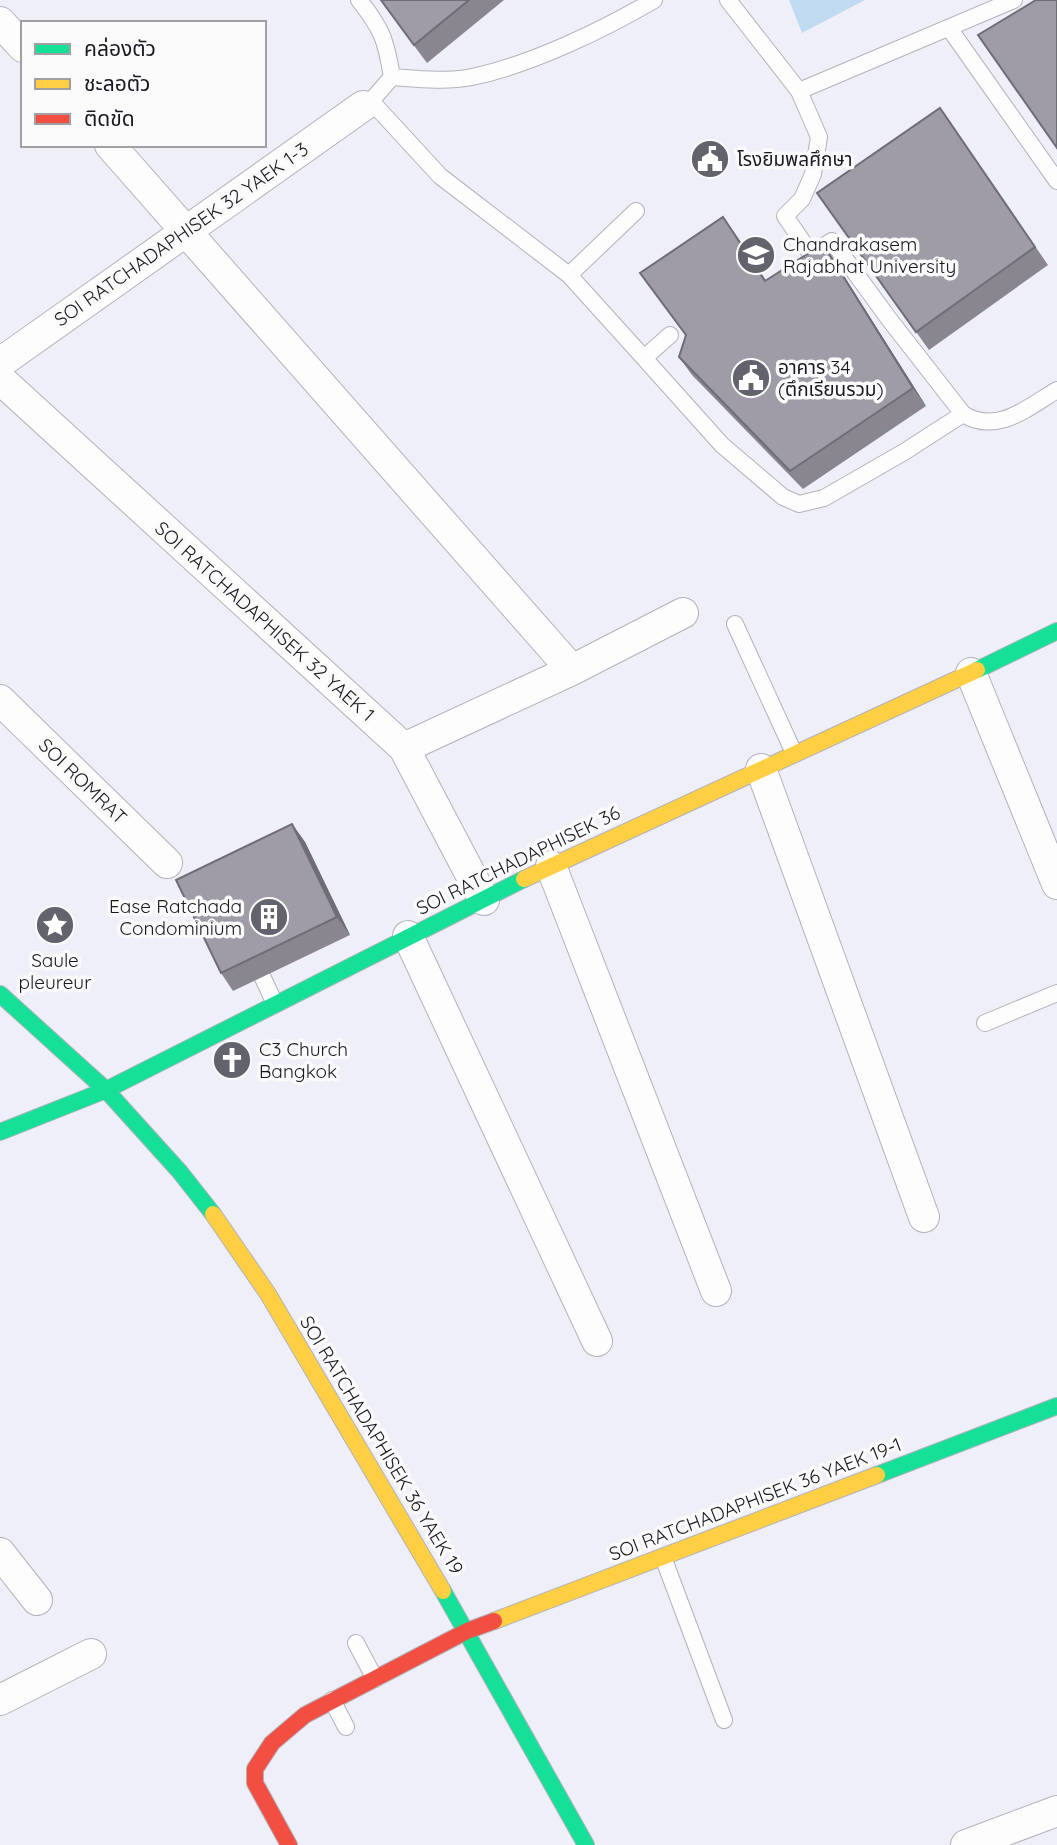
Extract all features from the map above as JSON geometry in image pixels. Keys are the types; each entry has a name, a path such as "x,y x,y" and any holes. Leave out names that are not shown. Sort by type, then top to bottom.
{"street":[{"path":"0,22 21,45"},
{"name":"SOI RATCHADAPHISEK 32 YAEK 1-3","path":"0,363 367,103"},
{"path":"112,147 572,670"},
{"name":"SOI RATCHADAPHISEK 32 YAEK 1","path":"0,379 404,748 484,900"},
{"path":"404,748 572,670 683,613"},
{"name":"SOI RATCHADAPHISEK 36","path":"0,1132 106,1090 551,866 1057,631"},
{"path":"971,673 1057,884"},
{"name":"SOI ROMRAT","path":"0,700 167,863"},
{"path":"761,769 924,1217"},
{"path":"551,866 716,1291"},
{"path":"408,936 597,1341"},
{"name":"SOI RATCHADAPHISEK 36 YAEK 19","path":"0,994 106,1090 180,1172 223,1227 268,1294 446,1595 586,1845"},
{"name":"SOI RATCHADAPHISEK 36 YAEK 19-1","path":"289,1845 255,1783 255,1769 272,1742 305,1715 467,1631 1057,1406"},
{"path":"0,1553 37,1600"},
{"path":"0,1700 91,1654"},
{"path":"966,1845 1057,1811"}],"lane":[{"path":"359,0 374,18 387,44 392,77"},
{"path":"654,0 522,64 471,77 441,80 392,77 367,103 440,176 569,275 722,445 783,497 799,504 824,498 915,446 963,414"},
{"path":"728,0 799,91 818,137 814,174 802,199 785,216 811,254 832,241 963,414 976,422 991,423 1012,416 1057,390"},
{"path":"799,91 1014,0"},
{"path":"949,28 1057,181"},
{"path":"569,275 636,211"},
{"path":"644,358 670,335"},
{"path":"735,624 794,753"},
{"path":"262,978 275,1004"},
{"path":"985,1023 1057,993"},
{"path":"663,1557 724,1720"},
{"path":"429,1604 446,1595"},
{"path":"356,1643 375,1679"},
{"path":"332,1700 346,1727"}],"water":[{"path":"789,0 865,0 802,33"}],"building":[{"path":"381,0 469,0 414,45"},
{"path":"1036,0 1057,0 1057,148 978,35"},
{"path":"940,108 1035,247 916,332 817,193"},
{"path":"723,217 765,281 823,244 913,388 790,471 679,357 686,335 640,273"},
{"name":"Ease Ratchada Condominium","path":"292,824 337,917 221,973 176,880"}],"traffic: fast":[{"path":"977,670 1057,631"},
{"path":"0,1132 106,1090 524,879"},
{"path":"0,994 106,1090 180,1172 213,1214"},
{"path":"877,1475 1057,1406"},
{"path":"443,1591 586,1845"}],"traffic: slow":[{"path":"524,879 977,670"},
{"path":"213,1214 268,1294 443,1591"},
{"path":"494,1621 877,1475"}],"traffic: jam":[{"path":"289,1845 255,1783 255,1769 272,1743 305,1715 467,1631 494,1621"}],"place":[{"name":"โรงยิมพลศึกษา","path":"710,159"},
{"name":"Chandrakasem Rajabhat University","path":"756,255"},
{"name":"อาคาร 34 (ตึกเรียนรวม)","path":"751,378"},
{"name":"Ease Ratchada Condominium","path":"269,917"},
{"name":"Saule pleureur","path":"55,925"},
{"name":"C3 Church Bangkok","path":"232,1060"}]}
